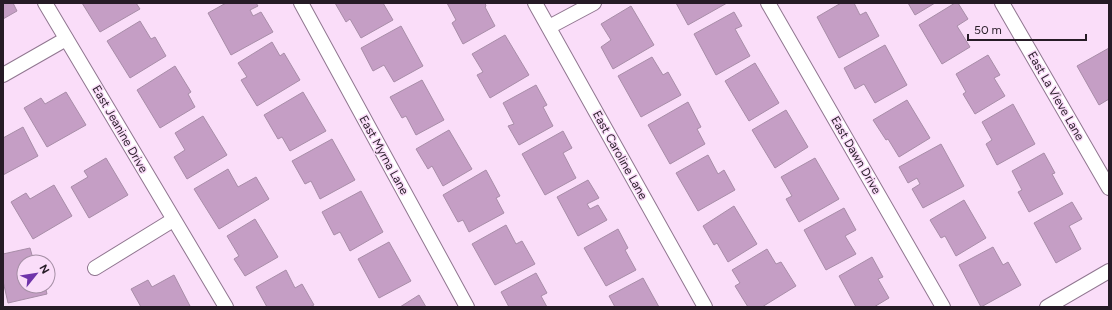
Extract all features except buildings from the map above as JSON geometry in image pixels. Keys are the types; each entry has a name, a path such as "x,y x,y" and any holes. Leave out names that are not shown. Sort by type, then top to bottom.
{"street":[{"name":"East Jeanine Drive","path":"45,3 226,307"},
{"name":"East Myrna Lane","path":"301,3 467,307"},
{"name":"East Caroline Lane","path":"535,3 706,307"},
{"path":"549,27 594,3"},
{"name":"East Dawn Drive","path":"768,3 943,307"},
{"name":"East La Vieve Lane","path":"1002,3 1109,188"},
{"path":"3,75 66,38"},
{"path":"95,268 173,220"},
{"path":"1047,307 1109,271"}]}
